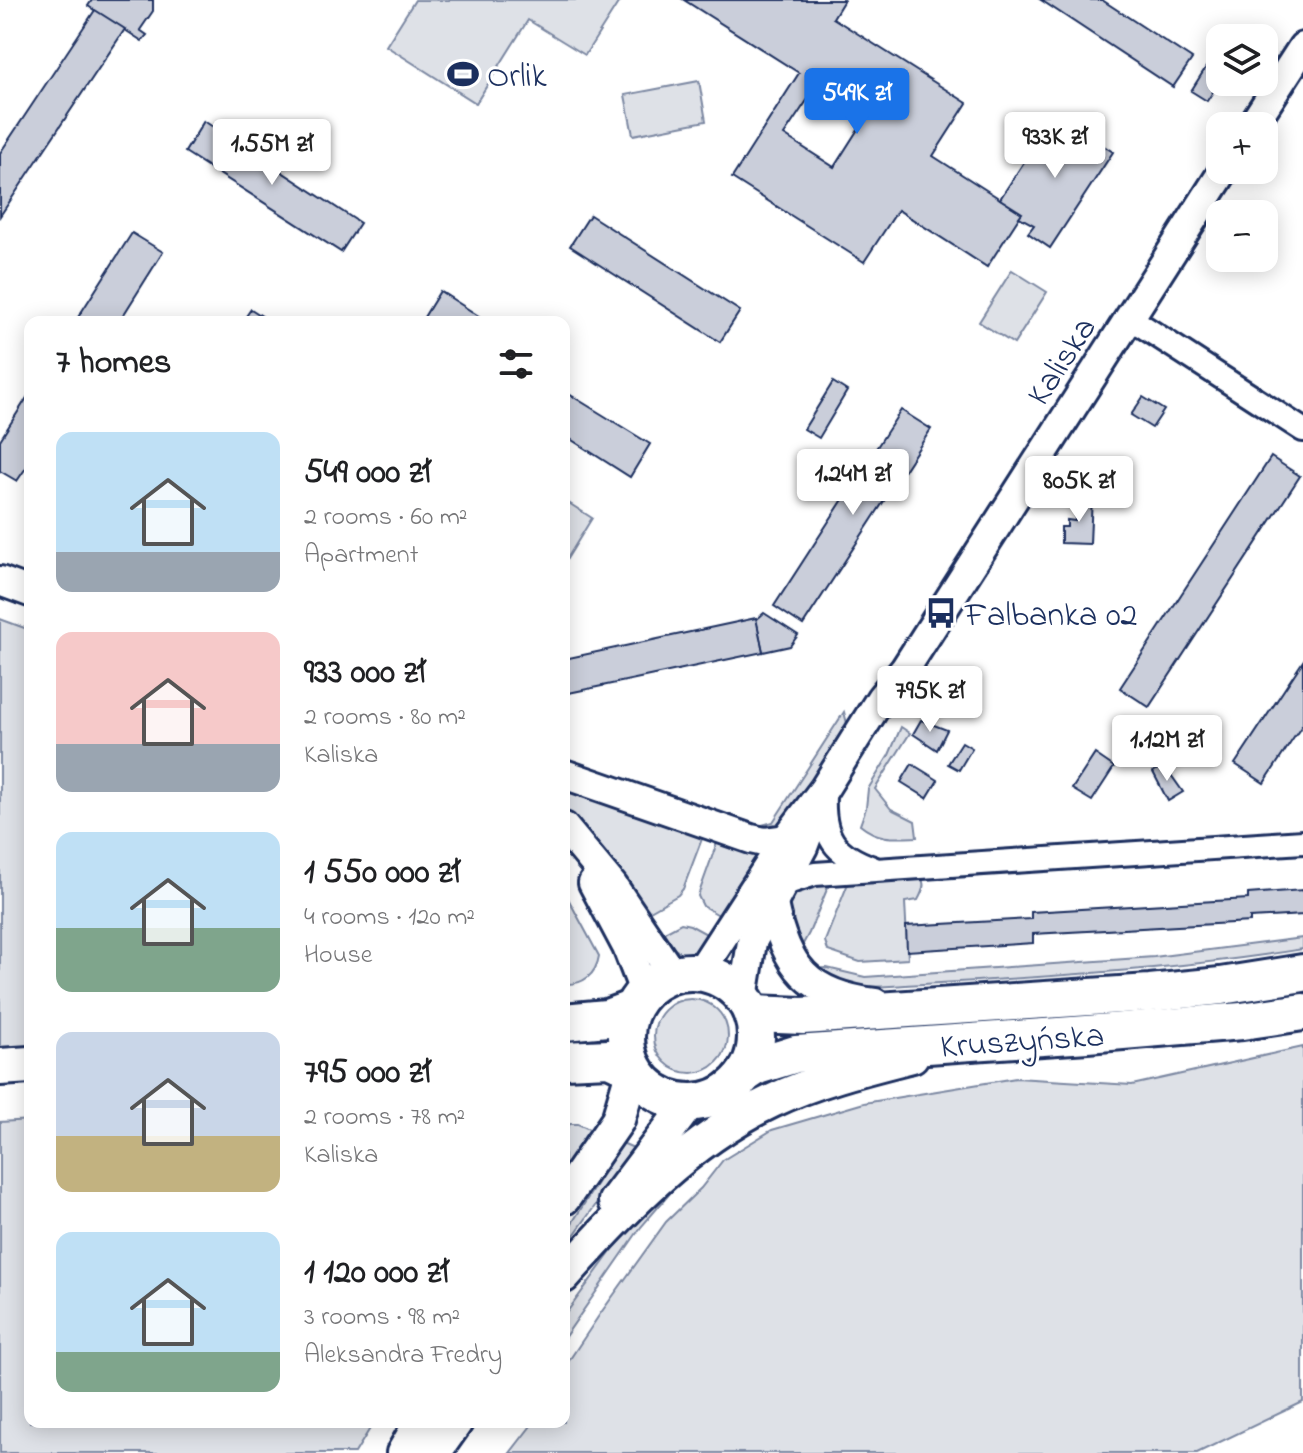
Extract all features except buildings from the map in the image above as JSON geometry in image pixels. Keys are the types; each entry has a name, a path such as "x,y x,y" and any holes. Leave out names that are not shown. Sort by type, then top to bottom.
{"main road":[{"name":"Kruszyńska","path":"748,1006 803,1016 1150,993 1303,973"},
{"path":"570,1021 607,1018 662,986 724,981 748,1006 756,1041 745,1074 720,1095 689,1103 656,1093 633,1069 626,1045 626,1030 662,986"},
{"name":"Kruszyńska","path":"745,1074 757,1066 796,1054 966,1044 1242,1021 1303,1012"},
{"path":"570,1268 609,1226 682,1159 753,1111 805,1088 860,1070 966,1044"},
{"path":"570,1060 609,1058 633,1069"},
{"path":"570,1189 618,1120 633,1069"},
{"path":"570,1266 689,1103"},
{"path":"403,1453 418,1428"},
{"path":"434,1453 452,1428"}],"street":[{"path":"1261,112 1303,47"},
{"name":"Kaliska","path":"662,986 786,839 824,789 881,698 905,669 1215,184"},
{"path":"1130,318 1303,430"},
{"path":"0,581 24,590"},
{"path":"570,776 751,839 764,842 786,839"},
{"path":"824,789 826,823 837,847 853,860 882,871"},
{"name":"Kaliska","path":"748,1006 752,942 803,847 824,789"},
{"path":"570,835 613,886 662,986"},
{"path":"952,1006 854,1000 816,986 803,975 785,947 779,894 815,874 1303,842"}],"shaded area":[{"name":"Orlik","path":"415,0 620,0 585,55 528,20 476,103 386,46"},
{"path":"699,81 706,121 633,135 625,95"},
{"path":"1012,270 1047,292 1014,344 979,322"},
{"path":"570,504 592,518 570,554"},
{"path":"0,619 24,628 24,1049 0,1051"},
{"path":"844,712 848,727 791,819 774,832 755,827 773,822"},
{"path":"901,727 910,733 875,789 891,809 915,821 917,837 894,838 880,836 860,825 868,789 889,755"},
{"path":"570,789 703,836 683,889 643,915 570,817"},
{"path":"718,840 758,857 724,918 703,906 698,896"},
{"path":"920,877 923,885 918,900 905,902 908,959 860,962 828,951 825,941 849,881"},
{"path":"830,882 797,955 787,905 795,889"},
{"path":"570,902 599,956 588,978 571,984"},
{"path":"681,923 712,937 698,952 687,954 657,936"},
{"path":"1303,938 1303,949 1136,970 1024,978 855,988 812,969 827,968 865,977 1154,957"},
{"path":"691,999 712,1005 722,1015 728,1036 722,1057 712,1067 691,1073 670,1067 660,1057 654,1036 660,1015 670,1005"},
{"path":"1303,1047 1303,1402 1197,1453 510,1453 529,1428 570,1428 570,1359 600,1314 666,1222 701,1188 723,1160 772,1130 864,1103 1016,1078 1132,1085"},
{"path":"24,1120 24,1428 370,1428 355,1453 0,1453 0,1122"},
{"path":"570,1124 578,1124 598,1133 570,1174"},
{"path":"622,1143 636,1149 570,1241 570,1226"},
{"path":"673,1178 678,1184 641,1227 570,1329 570,1308 638,1215"}],"place":[{"name":"Orlik","path":"463,74"},
{"name":"Falbanka 02","path":"941,613"}]}
